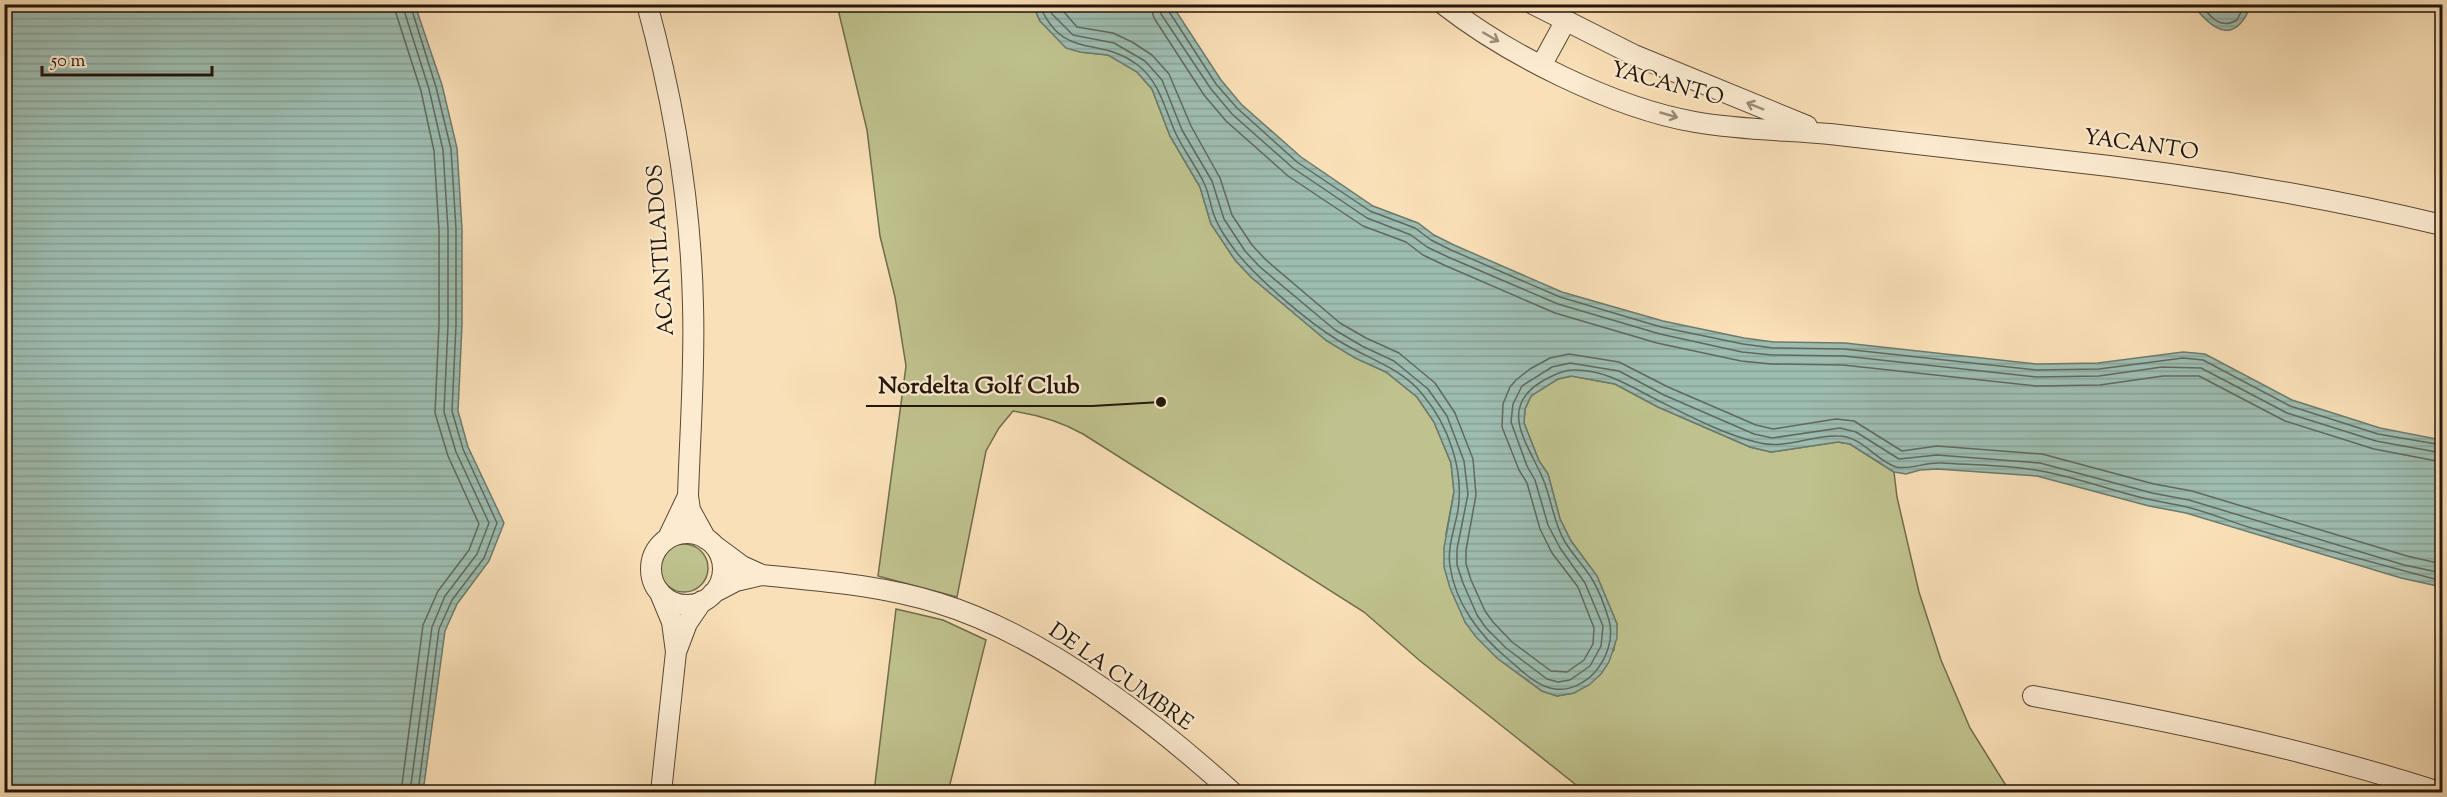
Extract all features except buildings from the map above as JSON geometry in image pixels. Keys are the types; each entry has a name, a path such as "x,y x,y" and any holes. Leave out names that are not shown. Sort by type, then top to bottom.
{"street":[{"name":"ACANTILADOS","path":"646,4 671,105 682,166 688,231 693,305 688,496"},
{"name":"YACANTO","path":"1443,4 1475,28 1540,66 1620,101 1693,122 1829,134 2087,163 2225,182 2364,206 2442,225"},
{"name":"YACANTO","path":"1533,4 1565,22 1688,79 1829,134"},
{"path":"1540,66 1565,22"},
{"path":"661,792 676,652 672,622 654,584 651,564 660,545 668,538 688,496"},
{"path":"676,652 687,623 722,575 722,564 690,510 688,496"},
{"path":"668,538 687,533 710,542 742,566 762,575"},
{"path":"660,593 680,604 691,604 736,581 762,575"},
{"name":"DE LA CUMBRE","path":"762,575 892,591 939,603 981,619 1062,661 1136,713 1232,792"},
{"path":"2033,696 2237,735 2439,792"}],"green space":[{"path":"837,5 1033,5 1040,21 1080,52 1108,55 1137,72 1152,89 1170,136 1200,187 1211,224 1235,260 1251,277 1327,341 1386,372 1417,397 1434,422 1451,463 1454,492 1446,534 1465,622 1497,658 1542,691 1557,696 1574,693 1614,650 1617,624 1597,576 1571,541 1560,519 1548,474 1539,461 1524,423 1525,409 1531,396 1542,388 1558,379 1572,376 1615,384 1658,407 1750,447 1771,452 1838,442 1850,444 1894,472 1897,497 1919,592 1941,660 1970,728 2010,792 1585,792 1419,660 1364,612 1083,434 1058,422 1013,411 999,428 986,451 957,597 878,576 906,366 895,297 880,236 867,130"},
{"path":"684,544 701,551 708,568 701,585 684,592 667,585 660,568 667,551"},
{"path":"896,609 943,620 986,640 948,792 874,792"}],"water":[{"path":"5,4 415,5 442,85 457,148 462,229 462,325 458,411 468,447 504,523 489,561 457,604 445,631 423,792 5,792"},
{"path":"1033,5 1172,5 1221,80 1241,104 1301,157 1373,206 1418,223 1434,235 1454,245 1562,292 1663,321 1774,342 1845,343 2037,364 2098,363 2183,352 2205,354 2292,400 2380,428 2442,440 2442,587 2401,578 2186,513 2149,506 2037,476 1937,469 1906,474 1894,472 1850,444 1838,442 1771,452 1750,447 1658,407 1615,384 1571,376 1558,379 1531,396 1525,409 1524,423 1539,461 1548,474 1560,519 1571,541 1597,576 1617,624 1617,638 1609,662 1601,674 1589,685 1574,693 1557,696 1542,691 1497,658 1476,637 1465,622 1450,588 1444,567 1444,548 1454,492 1451,463 1434,422 1417,397 1386,372 1355,358 1327,341 1251,277 1235,260 1211,224 1200,187 1170,136 1152,89 1137,72 1108,55 1066,48 1040,21"},
{"path":"2193,5 2251,5 2238,26 2231,30 2224,30 2209,22"}],"place":[{"name":"Nordelta Golf Club","path":"1161,402"}]}
